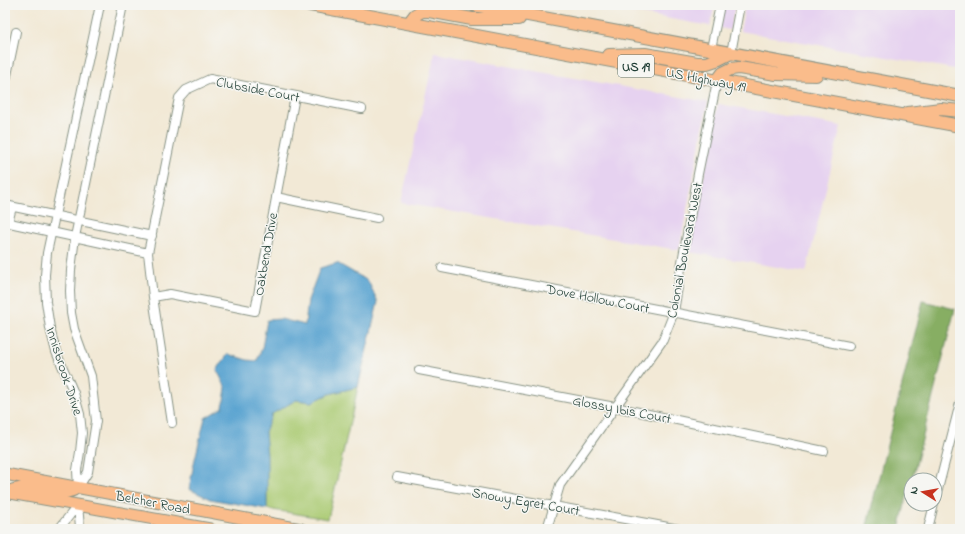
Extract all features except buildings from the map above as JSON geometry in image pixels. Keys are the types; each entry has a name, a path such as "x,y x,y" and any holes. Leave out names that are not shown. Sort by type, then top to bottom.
{"highway":[{"name":"US Highway 19","path":"312,5 960,126"},
{"name":"US 19","path":"474,5 960,96"},
{"path":"409,23 415,15 422,11 472,19 550,19"},
{"path":"584,56 645,54 698,63 707,63 731,53"},
{"path":"718,81 722,73 731,69 739,68 776,74 855,76"},
{"path":"895,114 941,109 960,112"}],"main road":[{"name":"Belcher Road","path":"5,474 301,529"},
{"path":"7,492 17,488 26,487 62,492 78,488"},
{"name":"Belcher Road","path":"7,492 210,529"},
{"path":"78,505 84,499 94,496 130,503 148,501"}],"street":[{"name":"Innisbrook Drive","path":"78,488 77,470 82,433 80,414 74,393 56,352 46,302 45,275 47,253 100,5"},
{"name":"Innisbrook Drive","path":"78,488 88,472 96,421 92,376 74,329 71,313 71,270 78,221 123,5"},
{"path":"711,49 720,5"},
{"path":"731,53 740,5"},
{"path":"5,85 16,32"},
{"name":"Clubside Court","path":"172,423 148,253 179,98 186,90 210,79 362,109"},
{"name":"Colonial Boulevard West","path":"547,529 560,485 663,340 674,312 700,167 718,81"},
{"name":"Oakbend Drive","path":"153,297 170,294 255,311 295,96"},
{"path":"276,197 377,218"},
{"path":"148,253 7,222 8,206 152,236"},
{"name":"Dove Hollow Court","path":"442,268 849,346"},
{"name":"Glossy Ibis Court","path":"419,370 615,407 824,451"},
{"path":"942,472 960,403"},
{"name":"Snowy Egret Court","path":"397,477 679,529"},
{"path":"60,529 78,505"},
{"path":"78,505 79,529"},
{"path":"928,529 932,512"}],"shaded area":[{"path":"593,5 715,5 710,26"},
{"path":"725,5 735,5 730,30 720,28"},
{"path":"735,5 960,5 960,70 740,31 745,7"},
{"path":"435,53 708,102 679,250 401,203"},
{"path":"718,104 841,126 806,272 689,252"}],"green space":[{"path":"923,301 955,309 914,472 903,472 903,512 899,529 866,529"},
{"path":"358,387 328,519 267,509 267,456 265,432 272,414 296,400 312,402 329,394"}],"water":[{"path":"337,263 368,281 378,302 358,387 329,394 312,402 296,400 272,414 265,432 267,456 267,509 210,499 189,489 205,418 223,407 226,388 217,370 228,354 247,360 257,361 262,348 267,320 281,319 305,325 308,300 320,268"}]}
